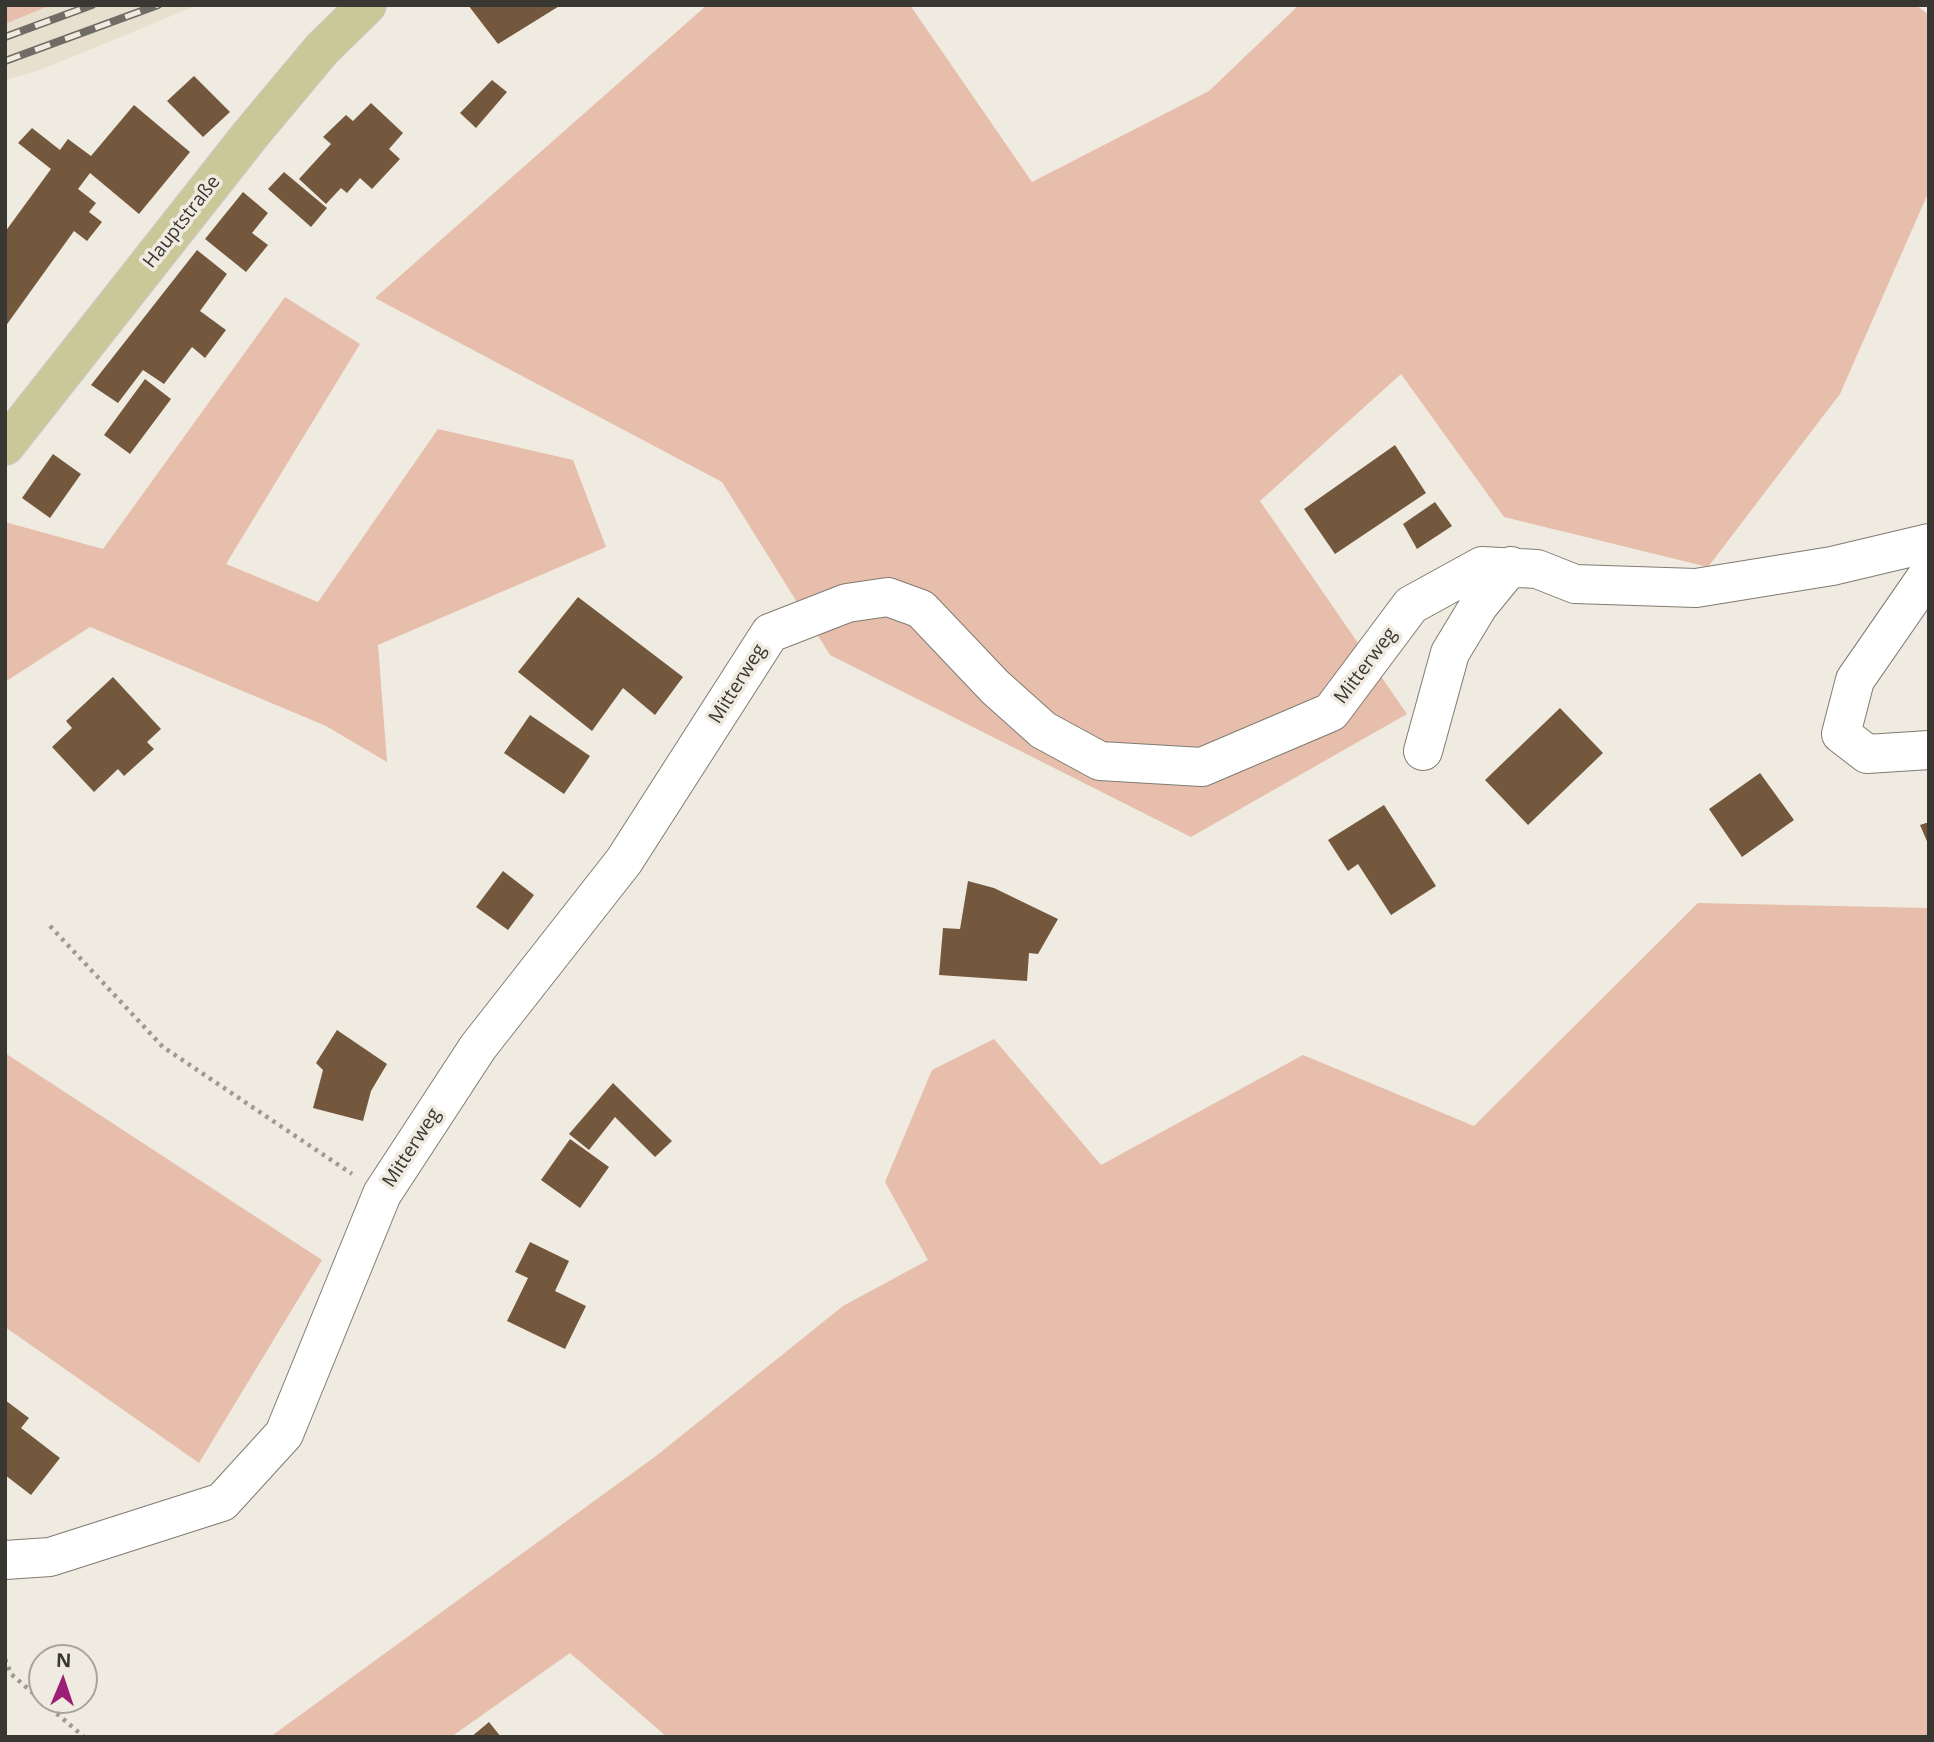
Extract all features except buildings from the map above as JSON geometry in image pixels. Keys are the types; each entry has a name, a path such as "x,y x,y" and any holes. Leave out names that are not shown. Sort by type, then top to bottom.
{"main road":[{"name":"Hauptstraße","path":"5,446 251,134 322,49 367,5"}],"street":[{"name":"Mitterweg","path":"5,1560 50,1558 222,1502 285,1434 382,1194 478,1047 625,860 770,634 847,603 888,597 921,609 995,687 1044,730 1100,761 1202,767 1331,712 1411,605 1482,566 1537,569 1575,584 1696,588 1832,565 1929,543"},
{"path":"1423,751 1450,653 1479,605 1511,566"},
{"path":"1929,573 1855,680 1841,734 1867,754 1929,750"}],"path":[{"path":"50,926 163,1047 382,1194"},
{"path":"5,1659 11,1674 84,1737"}],"shaded area":[{"path":"5,5 51,5 5,24"},
{"path":"51,5 198,5 38,71 5,80 5,24"},
{"path":"707,5 910,5 1032,182 1209,91 1299,5 1916,5 1929,15 1929,191 1840,394 1708,567 1504,517 1401,374 1260,501 1407,714 1191,837 830,655 722,482 375,298"},
{"path":"285,297 360,344 226,564 318,602 438,429 573,460 606,547 378,645 387,762 326,726 90,627 5,682 5,522 103,549"},
{"path":"1698,903 1929,908 1929,1737 667,1737 570,1653 451,1737 270,1737 656,1456 843,1306 928,1260 885,1182 932,1070 994,1039 1101,1165 1303,1055 1474,1126"},
{"path":"5,1053 322,1260 199,1463 5,1327"}],"railway":[{"path":"5,37 92,5"},
{"path":"5,61 158,5"}]}
